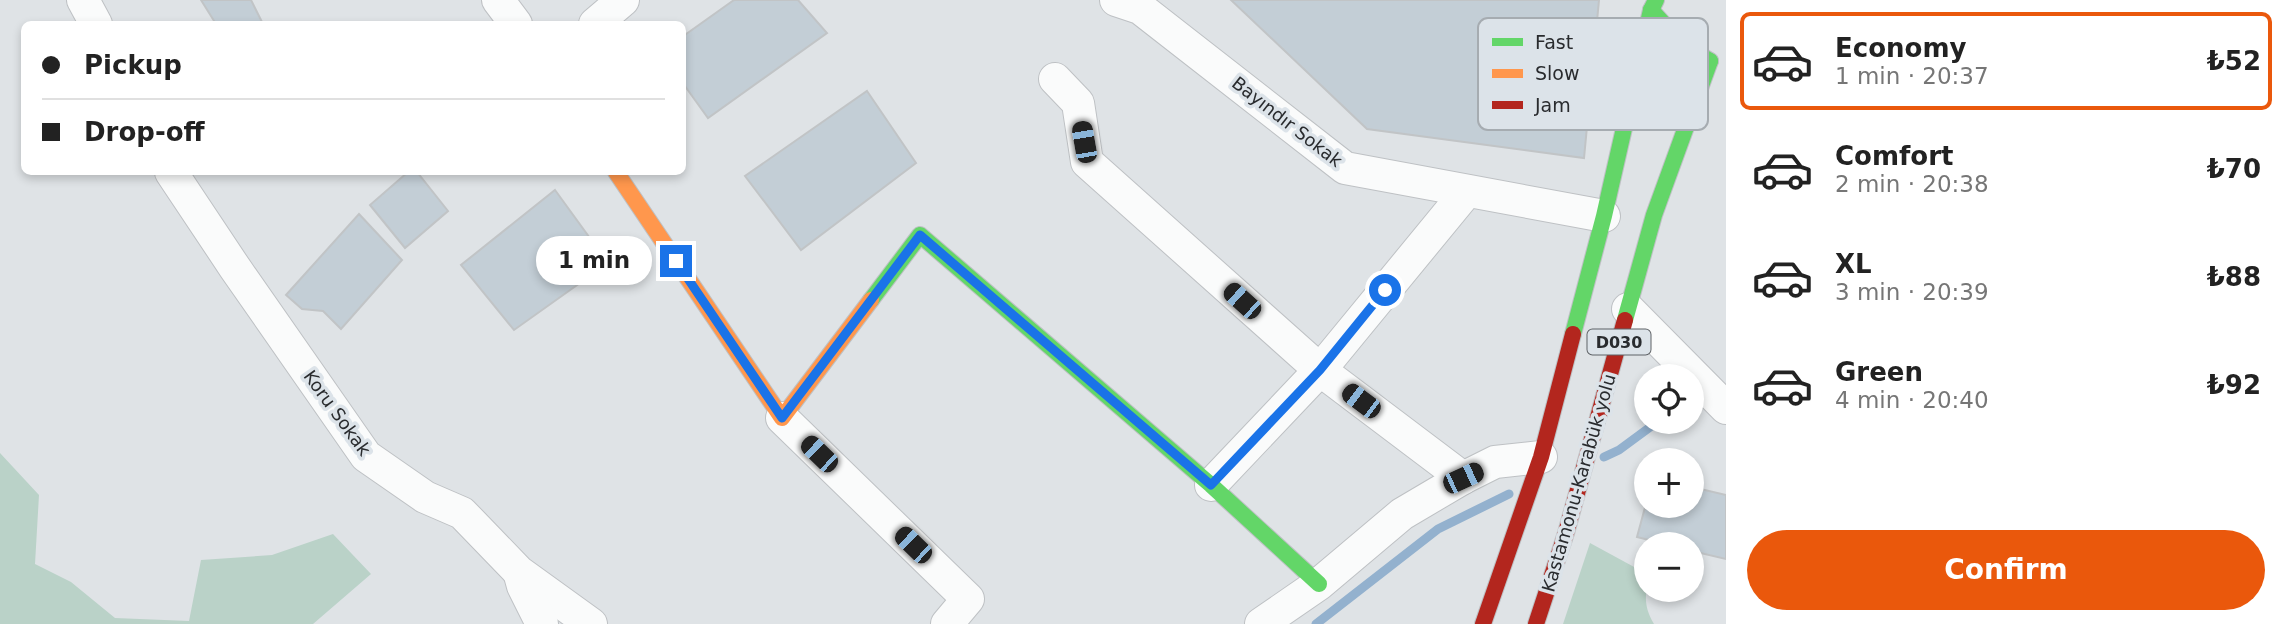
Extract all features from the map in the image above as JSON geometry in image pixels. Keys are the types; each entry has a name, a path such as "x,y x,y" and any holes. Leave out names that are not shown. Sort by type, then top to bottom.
{"main road":[{"name":"Kastamonu-Karabük yolu","path":"1708,85 1718,61"},
{"path":"1483,624 1541,457 1624,130"},
{"name":"Kastamonu-Karabük yolu","path":"1536,624 1566,533 1654,215 1689,130"},
{"path":"618,175 782,418 920,235 1211,485 1319,584"}],"street":[{"path":"83,0 94,21"},
{"path":"499,0 514,21"},
{"path":"598,21 623,0"},
{"name":"Bayındır Sokak","path":"1116,0 1140,8 1345,168 1604,216"},
{"path":"1055,79 1077,103 1087,162 1320,370 1463,478"},
{"name":"Koru Sokak","path":"173,175 234,268 366,456 425,497 462,513 519,572 591,624"},
{"path":"1211,485 1320,370 1467,191"},
{"path":"1629,309 1726,408"},
{"path":"782,418 968,599 947,624"},
{"path":"1261,624 1319,584 1402,514 1496,462 1541,457"},
{"path":"519,572 542,624"}],"green space":[{"path":"0,453 39,495 35,564 71,582 115,618 189,621 201,560 272,555 333,534 371,574 313,624 0,624"},
{"path":"1590,543 1634,567 1634,602 1647,602 1654,624 1563,624"}],"building":[{"path":"201,0 251,0 262,21 214,21"},
{"path":"734,0 798,0 827,33 708,118 686,88 686,34"},
{"path":"1231,0 1599,0 1597,18 1478,18 1478,130 1587,130 1584,158 1367,129"},
{"path":"867,91 916,163 801,250 745,176"},
{"path":"405,175 419,175 448,211 405,248 370,205"},
{"path":"555,190 608,263 514,330 461,265"},
{"path":"359,214 402,260 341,329 323,311 302,309 286,295"},
{"path":"1704,490 1726,495 1726,559 1704,554 1704,532 1638,532 1642,518 1704,518"}],"waterway":[{"path":"1604,457 1641,434"},
{"path":"1316,624 1438,529 1509,494"}],"traffic: fast":[{"path":"1649,18 1656,0"},
{"path":"1651,10 1658,18"},
{"path":"1708,66 1710,61"},
{"path":"1573,334 1624,130"},
{"path":"1625,320 1654,215 1685,130"},
{"path":"871,300 920,235 1211,485 1319,584"}],"traffic: slow":[{"path":"618,175 782,418 871,300"}],"traffic: jam":[{"path":"1536,624 1566,533 1625,320"},
{"path":"1483,624 1541,457 1573,334"}],"route":[{"path":"676,261 782,418 920,235 1211,485 1320,370 1385,290"}]}
